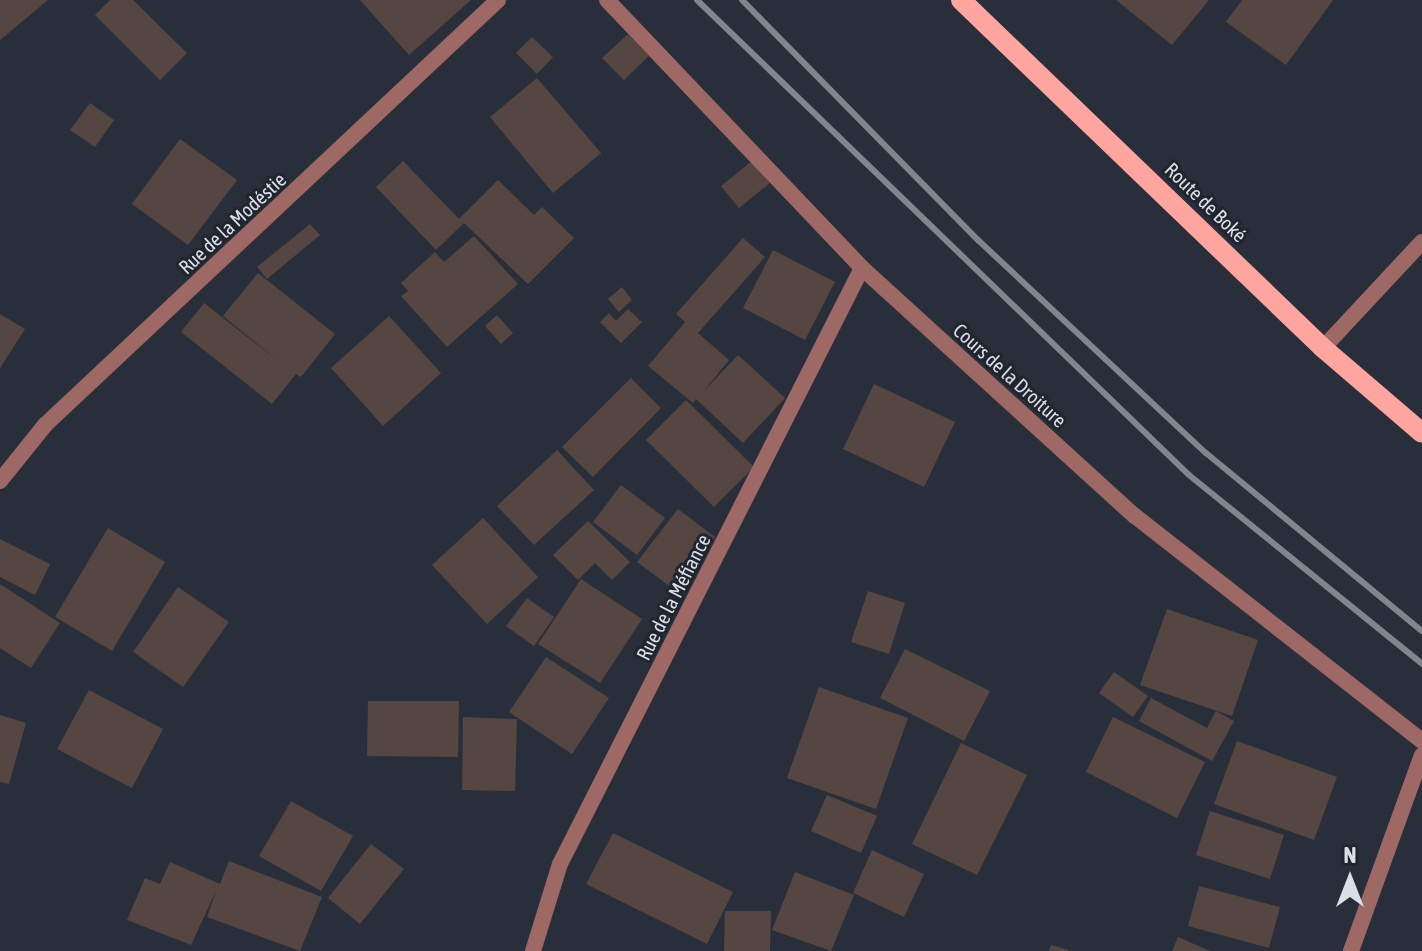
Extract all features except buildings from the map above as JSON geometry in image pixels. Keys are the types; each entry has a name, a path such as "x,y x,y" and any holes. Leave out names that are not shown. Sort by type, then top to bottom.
{"main road":[{"name":"Route de Boké","path":"961,0 1323,348 1422,433"}],"street":[{"name":"Rue de la Modéstie","path":"0,481 45,425 498,0"},
{"name":"Cours de la Droiture","path":"607,0 862,268 1135,516 1422,741"},
{"path":"1323,348 1422,242"},
{"name":"Rue de la Méfiance","path":"533,951 560,864 862,268"},
{"path":"1351,951 1422,755"}],"railway":[{"path":"697,0 1189,475 1422,664"},
{"path":"742,0 978,240 1206,453 1422,631"}]}
